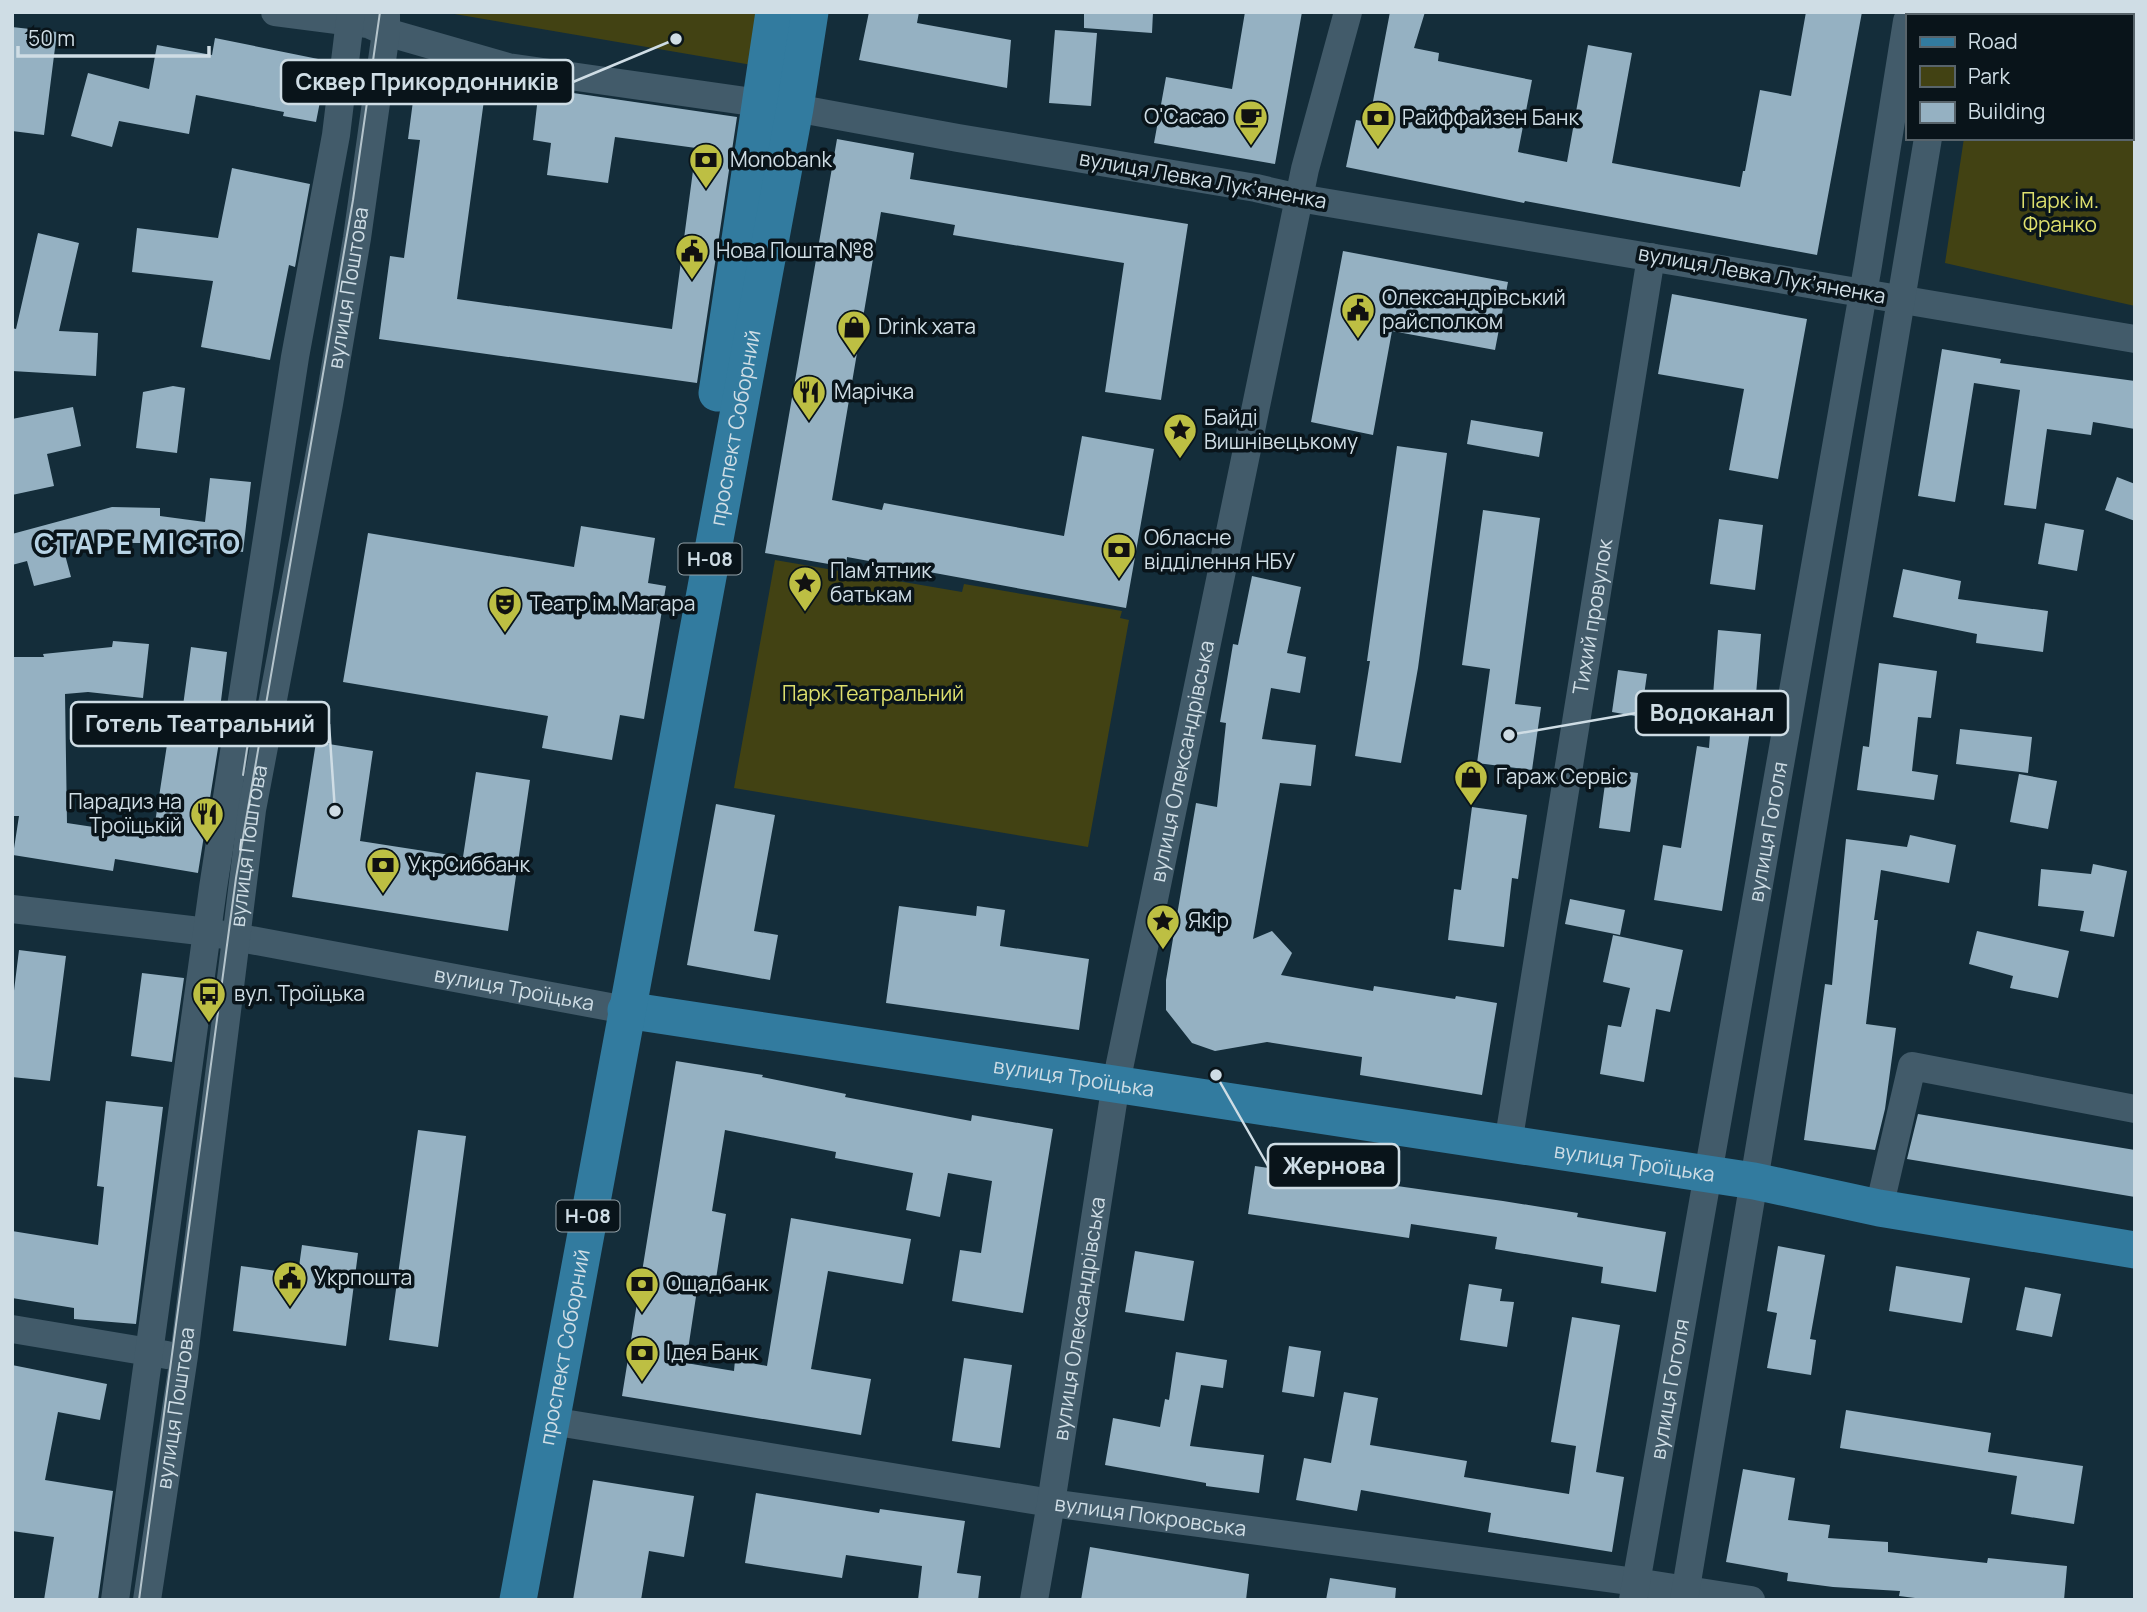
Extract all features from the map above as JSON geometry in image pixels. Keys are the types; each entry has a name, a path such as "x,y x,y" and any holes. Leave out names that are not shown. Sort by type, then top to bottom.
{"main road":[{"name":"проспект Соборний","path":"774,12 777,105"},
{"name":"проспект Соборний","path":"518,1600 626,1010 777,105 810,12"},
{"name":"вулиця Троїцька","path":"626,1010 1754,1181 1879,1208 2135,1250"}],"street":[{"name":"вулиця Левка Лукʼяненка","path":"275,12 350,17 368,24 386,22 508,67 777,105 1228,183 1299,198 2135,339"},
{"name":"вулиця Олександрівська","path":"1034,1600 1116,1083 1299,198 1348,12"},
{"name":"вулиця Поштова","path":"115,1600 233,753 295,357 336,135 350,17"},
{"name":"вулиця Поштова","path":"147,1600 184,1356 252,810 326,418 352,264 386,22"},
{"name":"вулиця Гоголя","path":"1634,1591 1863,293 1906,28"},
{"name":"вулиця Гоголя","path":"1685,1594 1928,140"},
{"name":"Тихий провулок","path":"1508,1144 1651,257"},
{"name":"вулиця Троїцька","path":"12,909 208,932 626,1010"},
{"path":"1879,1208 1912,1066 2135,1109"},
{"path":"12,1329 150,1353 184,1356"},
{"name":"вулиця Покровська","path":"551,1421 1051,1503 1634,1591 1751,1600"}],"green space":[{"path":"443,12 759,12 752,65"},
{"name":"Парк ім. Франко","path":"2135,12 2135,306 1945,263 1964,140 2133,140 2133,14 1983,14"},
{"name":"Парк Театральний","path":"775,560 962,592 964,584 1122,611 1120,618 1129,620 1088,847 734,788"}],"building":[{"path":"869,12 919,12 917,23 1011,40 1007,88 859,60"},
{"path":"1084,12 1153,12 1152,33 1084,28"},
{"path":"1245,12 1302,12 1275,164 1154,143 1166,77 1232,89"},
{"path":"1390,12 1425,12 1414,48 1439,53 1438,61 1532,80 1518,152 1567,162 1588,45 1632,53 1612,163 1740,187 1760,90 1791,96 1806,12 1862,12 1817,255 1525,201 1524,203 1346,167 1356,120 1369,122"},
{"path":"12,27 57,32 44,135 12,131"},
{"path":"1055,30 1097,33 1091,106 1049,103"},
{"path":"215,38 328,61 316,122 283,116 284,112 196,95 189,134 119,121 112,147 71,136 88,73 149,89 157,45 212,55"},
{"path":"418,63 487,78 457,299 672,329 696,148 615,137 608,183 547,175 551,143 533,140 539,88 737,117 697,383 379,339 390,256 404,258 420,140 408,139"},
{"path":"837,139 914,153 910,179 1188,224 1161,400 1105,392 1124,263 953,235 955,225 881,212 832,500 882,510 884,503 1064,536 1082,436 1154,449 1126,608 847,557 846,567 765,553"},
{"path":"232,168 310,184 295,267 289,265 270,360 201,347 213,281 132,272 137,228 218,238"},
{"path":"38,233 79,243 59,331 98,333 96,376 12,371 12,328 16,329"},
{"name":"Олександрівський райсполком","path":"1343,251 1508,282 1495,350 1392,331 1373,435 1311,422"},
{"path":"1672,294 1807,319 1778,479 1729,470 1744,389 1658,374"},
{"path":"1942,349 2001,359 2000,363 2135,381 2135,429 2093,422 2091,435 2047,429 2036,509 2004,505 2020,390 1974,383 1955,502 1918,496"},
{"path":"173,386 185,388 177,453 136,448 143,392"},
{"path":"73,407 81,446 47,454 54,486 12,495 12,419"},
{"path":"1471,420 1543,432 1539,457 1467,444"},
{"path":"1397,446 1447,453 1418,668 1401,763 1355,756 1370,661 1367,661"},
{"path":"2117,477 2135,484 2135,521 2105,510"},
{"path":"210,478 251,482 243,552 165,543 128,543 128,535 64,551 71,577 34,586 27,561 12,565 12,534 112,507 160,508 160,516 205,522"},
{"path":"1483,510 1540,518 1515,704 1541,707 1532,770 1477,763 1490,669 1462,665"},
{"path":"1719,519 1763,525 1755,590 1710,584"},
{"path":"2045,523 2084,530 2077,571 2038,564"},
{"name":"Театр ім. Магара","path":"581,526 655,538 648,583 666,586 644,719 620,715 612,760 542,748 548,716 343,682 368,533 574,567"},
{"path":"1903,569 1961,581 1958,599 2048,611 2043,652 1976,643 1977,634 1893,617"},
{"path":"1252,576 1301,587 1287,653 1306,657 1300,693 1271,688 1262,739 1316,745 1311,786 1280,783 1253,939 1272,931 1292,953 1281,975 1373,991 1374,986 1497,1003 1482,1095 1360,1075 1362,1057 1267,1042 1215,1051 1192,1043 1166,1010 1166,980 1196,803 1217,807 1226,723 1220,722 1233,644 1238,645"},
{"path":"1718,630 1761,634 1754,719 1752,718 1722,911 1654,900 1663,845 1681,848 1697,746 1709,748"},
{"path":"113,641 149,644 143,698 88,692 65,694 67,823 153,836 172,712 182,713 191,647 227,652 219,717 223,717 198,873 115,859 113,871 13,855 19,816 12,816 12,657 44,657 43,654 112,647"},
{"path":"1879,663 1937,671 1931,718 1918,717 1912,771 1938,775 1934,800 1857,790 1863,746 1869,747"},
{"path":"1618,670 1647,674 1641,717 1612,712"},
{"path":"1960,729 2032,737 2028,773 1956,764"},
{"path":"316,742 373,751 360,841 463,857 476,772 530,780 508,931 292,897"},
{"path":"1607,769 1638,773 1630,832 1599,828"},
{"path":"2019,774 2057,781 2048,829 2010,822"},
{"path":"716,804 775,815 754,931 778,935 770,980 687,965"},
{"path":"1472,807 1527,815 1518,879 1512,878 1504,947 1448,940 1454,889 1461,890"},
{"path":"1910,835 1956,845 1949,883 1881,870 1874,920 1878,920 1866,1024 1896,1028 1885,1109 1875,1150 1804,1140 1825,984 1832,985 1846,839 1907,847"},
{"path":"2093,864 2127,871 2114,937 2080,931 2084,911 2038,906 2041,869 2091,874"},
{"path":"1570,899 1625,910 1620,935 1565,924"},
{"path":"899,906 976,916 977,906 1005,910 1000,946 1089,959 1079,1030 886,1003"},
{"path":"1977,931 2069,951 2058,998 2010,988 2013,976 1969,964"},
{"path":"1613,935 1683,950 1670,1012 1656,1009 1644,1082 1600,1074 1608,1025 1621,1027 1630,988 1603,982"},
{"path":"19,950 66,956 50,1081 12,1077 12,1007"},
{"path":"142,973 184,978 172,1062 131,1056"},
{"path":"676,1061 763,1075 762,1077 846,1094 845,1097 971,1121 972,1115 1053,1129 1023,1313 952,1301 960,1250 981,1253 992,1181 948,1173 940,1217 906,1210 913,1173 835,1158 836,1152 725,1130 712,1211 726,1214 714,1292 697,1290 686,1363 734,1371 735,1360 767,1366 791,1218 911,1239 903,1284 828,1271 811,1369 871,1379 861,1435 622,1396"},
{"path":"106,1101 163,1107 136,1324 74,1319 74,1308 12,1298 12,1231 98,1245 104,1187 97,1186"},
{"path":"1918,1114 2135,1150 2135,1197 1907,1159"},
{"path":"418,1130 466,1136 438,1347 389,1340"},
{"path":"1255,1166 1578,1213 1577,1217 1666,1232 1656,1292 1601,1283 1603,1267 1495,1249 1497,1237 1411,1224 1409,1238 1248,1214"},
{"path":"302,1245 358,1253 346,1346 233,1331 241,1266 298,1274"},
{"path":"1778,1246 1825,1255 1810,1339 1816,1340 1811,1375 1767,1368 1777,1313 1767,1311"},
{"path":"1135,1251 1194,1261 1184,1321 1125,1312"},
{"path":"1896,1266 1970,1278 1962,1323 1889,1311"},
{"path":"1469,1284 1502,1289 1500,1301 1514,1302 1507,1347 1460,1340"},
{"path":"2025,1287 2061,1294 2052,1337 2016,1330"},
{"path":"1572,1317 1620,1325 1596,1472 1624,1477 1612,1552 1488,1532 1491,1513 1361,1490 1357,1511 1296,1500 1304,1458 1331,1463 1344,1392 1378,1398 1370,1445 1467,1461 1464,1477 1569,1494 1576,1446 1551,1442"},
{"path":"1289,1346 1321,1351 1314,1397 1282,1392"},
{"path":"1176,1352 1227,1360 1223,1388 1201,1385 1190,1446 1264,1455 1259,1493 1206,1486 1206,1483 1105,1465 1113,1418 1160,1427 1165,1399 1169,1400"},
{"path":"964,1358 1012,1365 1000,1448 952,1441"},
{"path":"12,1365 107,1384 100,1420 58,1412 45,1480 113,1491 98,1600 44,1600 54,1537 12,1531"},
{"path":"1846,1410 1991,1433 1988,1452 2083,1466 2074,1524 2011,1514 2017,1476 1840,1448"},
{"path":"1743,1469 1795,1478 1788,1520 1830,1525 1828,1538 1888,1542 1888,1552 1987,1563 1988,1558 2067,1566 2064,1600 1931,1600 1899,1596 1900,1591 1787,1581 1788,1573 1726,1562"},
{"path":"593,1480 694,1496 684,1557 649,1551 641,1600 573,1600"},
{"path":"756,1493 879,1513 880,1509 965,1521 957,1573 981,1576 978,1600 918,1600 922,1566 846,1555 842,1578 745,1563"},
{"path":"1090,1547 1249,1574 1246,1600 1081,1600"},
{"path":"1330,1578 1396,1588 1395,1600 1326,1600"}],"tram line":[{"path":"139,1600 236,878 353,200 380,12"},
{"path":"243,775 251,723"}],"place":[{"name":"Сквер Прикордонників","path":"676,39"},
{"name":"O'Cacao","path":"1251,147"},
{"name":"Райффайзен Банк","path":"1378,148"},
{"name":"Monobank","path":"706,190"},
{"name":"Нова Пошта №8","path":"692,281"},
{"name":"Олександрівський райсполком","path":"1358,340"},
{"name":"Drink хата","path":"854,357"},
{"name":"Марічка","path":"809,422"},
{"name":"Байді Вишнівецькому","path":"1180,460"},
{"name":"Обласне відділення НБУ","path":"1119,580"},
{"name":"Пам'ятник батькам","path":"805,613"},
{"name":"Театр ім. Магара","path":"505,634"},
{"name":"Водоканал","path":"1509,735"},
{"name":"Гараж Сервіс","path":"1471,807"},
{"name":"Готель Театральний","path":"335,811"},
{"name":"Парадиз на Троїцькій","path":"207,844"},
{"name":"УкрСиббанк","path":"383,895"},
{"name":"Якір","path":"1163,951"},
{"name":"вул. Троїцька","path":"209,1024"},
{"name":"Жернова","path":"1216,1075"},
{"name":"Укрпошта","path":"290,1308"},
{"name":"Ощадбанк","path":"642,1314"},
{"name":"Ідея Банк","path":"642,1383"}],"district":[{"name":"СТАРЕ МІСТО","path":"138,544"}]}
